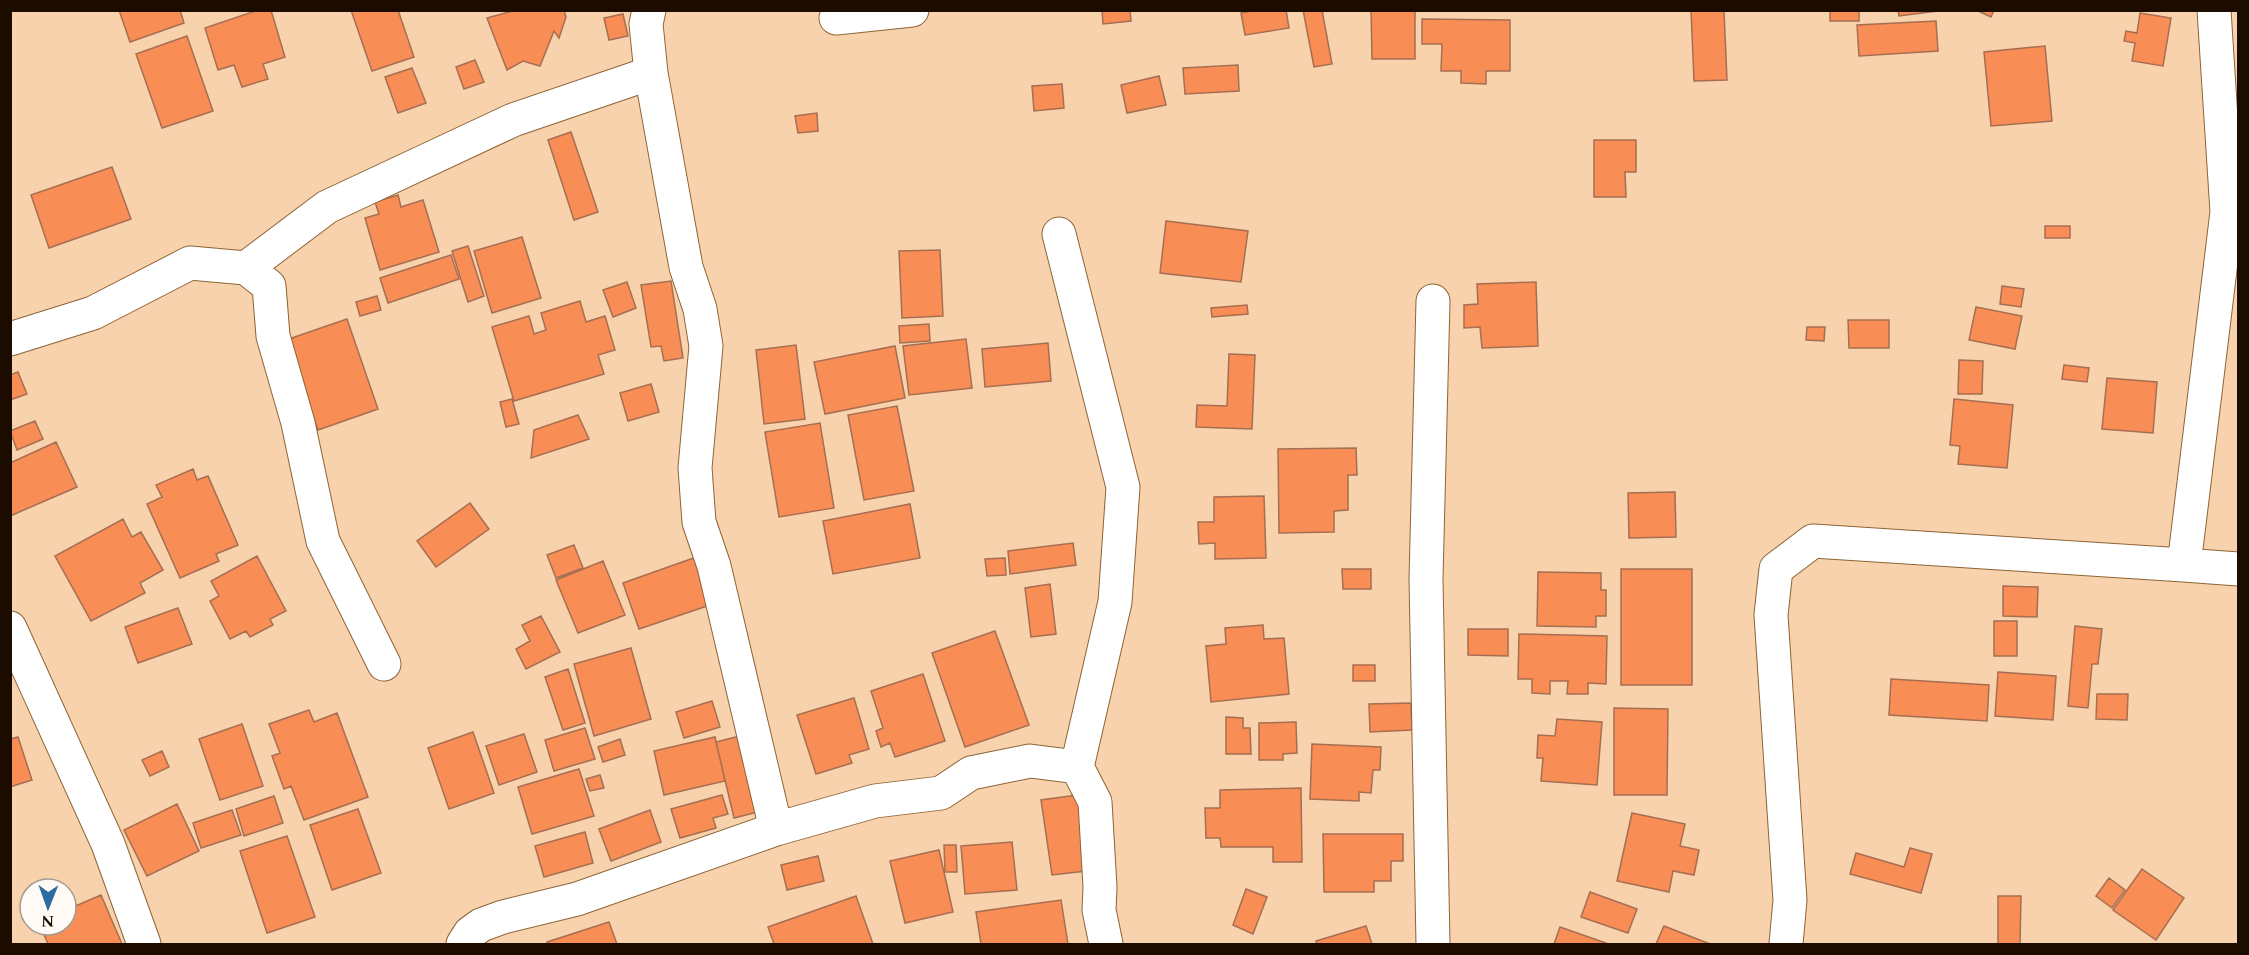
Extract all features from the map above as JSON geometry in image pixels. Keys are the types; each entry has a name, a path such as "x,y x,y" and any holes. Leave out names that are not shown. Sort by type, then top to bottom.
{"street":[{"path":"649,10 646,24 651,73 686,267 700,309 706,346 695,468 699,522 714,566 776,829"},
{"path":"836,18 912,10"},
{"path":"2184,565 2233,213 2214,10"},
{"path":"246,268 327,207 513,120 651,73"},
{"path":"1059,234 1123,487 1114,602 1077,767 1095,802 1100,887 1099,910 1106,945"},
{"path":"10,339 93,313 190,263 246,268 269,286 273,336 298,423 323,541 384,663"},
{"path":"1433,301 1426,579 1433,945"},
{"path":"1786,945 1790,900 1771,615 1776,569 1813,541 2238,569"},
{"path":"10,628 108,844 144,945"},
{"path":"463,945 470,933 481,925 503,916 577,898 776,829 875,801 941,793 971,773 1030,761 1077,767"}],"building":[{"path":"119,10 180,10 184,23 130,42"},
{"path":"258,10 271,10 285,57 263,64 268,79 242,87 234,65 218,70 205,28"},
{"path":"351,10 398,10 414,57 372,71"},
{"path":"516,10 564,10 566,17 559,38 554,31 540,66 523,61 507,70 487,18"},
{"path":"1102,10 1130,10 1131,21 1103,24"},
{"path":"1257,10 1286,10 1289,28 1245,35 1241,13"},
{"path":"1303,10 1322,10 1332,64 1314,67"},
{"path":"1371,10 1415,10 1415,59 1372,59"},
{"path":"1691,10 1724,10 1727,80 1694,81"},
{"path":"1830,10 1859,10 1859,21 1830,21"},
{"path":"1898,10 1937,10 1937,11 1899,16"},
{"path":"1976,10 1994,10 1991,17"},
{"path":"2140,13 2171,18 2163,66 2132,61 2135,43 2124,41 2126,31 2137,33"},
{"path":"623,14 628,36 609,40 604,18"},
{"path":"1422,19 1510,20 1510,71 1486,71 1486,84 1461,83 1461,71 1441,71 1442,44 1422,44"},
{"path":"1936,21 1938,51 1859,56 1857,25"},
{"path":"187,36 213,111 162,128 136,54"},
{"path":"2045,46 2052,121 1991,126 1984,52"},
{"path":"475,60 484,82 464,89 456,67"},
{"path":"1238,65 1239,91 1185,94 1183,68"},
{"path":"412,68 426,103 398,113 385,77"},
{"path":"1159,76 1166,105 1127,113 1121,85"},
{"path":"1062,84 1064,108 1034,111 1032,86"},
{"path":"817,113 818,131 798,133 795,116"},
{"path":"571,132 598,212 574,220 548,140"},
{"path":"1594,140 1636,140 1636,172 1625,172 1626,197 1594,197"},
{"path":"112,167 131,219 49,248 31,195"},
{"path":"398,195 401,207 423,200 439,252 380,270 365,218 379,214 375,202"},
{"path":"1166,221 1248,231 1241,282 1160,273"},
{"path":"2045,226 2070,226 2070,238 2045,238"},
{"path":"522,237 541,298 492,313 474,251"},
{"path":"468,246 484,296 468,302 452,251"},
{"path":"940,250 943,316 902,318 899,251"},
{"path":"451,255 459,279 388,303 380,278"},
{"path":"671,281 683,358 664,361 661,346 651,347 641,285"},
{"path":"627,282 636,308 613,317 603,290"},
{"path":"1536,282 1538,346 1482,348 1480,327 1464,328 1464,305 1478,304 1477,284"},
{"path":"2002,286 2024,289 2021,307 2000,304"},
{"path":"377,296 381,310 360,316 356,302"},
{"path":"580,301 586,322 605,316 615,350 598,355 604,374 514,401 492,327 529,316 534,334 546,330 541,313"},
{"path":"1247,305 1248,314 1212,317 1211,308"},
{"path":"1976,307 2022,316 2015,349 1969,340"},
{"path":"347,319 378,409 318,430 286,340"},
{"path":"1848,320 1889,320 1889,348 1849,348"},
{"path":"929,324 930,341 900,343 899,326"},
{"path":"1807,327 1825,327 1824,341 1806,340"},
{"path":"966,339 972,388 909,395 903,346"},
{"path":"1048,343 1051,381 985,387 982,349"},
{"path":"796,345 805,419 764,424 756,350"},
{"path":"895,346 905,398 825,414 814,362"},
{"path":"1229,354 1255,355 1252,429 1196,427 1197,405 1227,406"},
{"path":"1959,360 1983,361 1982,394 1958,394"},
{"path":"2064,365 2089,368 2087,382 2062,379"},
{"path":"18,372 27,394 10,400 10,375"},
{"path":"2107,378 2157,382 2153,433 2102,429"},
{"path":"651,384 659,412 628,421 620,393"},
{"path":"512,399 519,424 506,427 500,402"},
{"path":"1954,399 2013,405 2007,468 1958,464 1960,446 1950,445"},
{"path":"897,406 914,491 864,500 848,415"},
{"path":"578,415 589,439 531,458 534,430"},
{"path":"35,421 43,439 17,450 10,431"},
{"path":"820,423 834,508 779,517 765,432"},
{"path":"56,442 77,487 10,516 10,463"},
{"path":"1356,448 1357,475 1348,475 1348,510 1334,511 1334,532 1279,533 1278,449"},
{"path":"193,469 197,480 208,476 238,545 216,554 219,561 180,578 147,504 162,497 156,485"},
{"path":"1675,492 1676,537 1629,538 1628,493"},
{"path":"1264,496 1266,558 1215,559 1215,543 1199,544 1198,522 1214,522 1214,497"},
{"path":"470,503 489,529 436,567 417,541"},
{"path":"910,504 920,558 833,574 823,521"},
{"path":"123,519 132,537 141,532 163,570 140,583 145,593 91,621 55,556"},
{"path":"1073,543 1076,565 1010,574 1008,551"},
{"path":"574,545 583,568 556,578 547,555"},
{"path":"702,555 719,602 639,629 623,583"},
{"path":"257,556 286,611 270,619 273,625 250,637 246,631 230,639 210,601 219,596 211,581"},
{"path":"1005,558 1006,575 987,576 985,559"},
{"path":"603,561 625,615 578,633 556,580"},
{"path":"1342,569 1371,569 1371,589 1343,589"},
{"path":"1621,569 1692,569 1692,685 1621,685"},
{"path":"1538,572 1601,573 1601,590 1606,590 1606,616 1596,616 1596,627 1537,626"},
{"path":"1050,584 1056,634 1031,637 1025,588"},
{"path":"2003,586 2038,587 2037,617 2003,616"},
{"path":"178,608 192,644 138,663 125,627"},
{"path":"541,616 560,652 526,669 516,649 530,641 522,625"},
{"path":"1994,621 2017,621 2017,656 1994,656"},
{"path":"1263,625 1264,639 1284,638 1289,694 1211,702 1206,646 1226,644 1225,628"},
{"path":"2075,626 2102,629 2098,664 2092,664 2088,708 2068,706"},
{"path":"1468,629 1508,629 1508,656 1468,655"},
{"path":"995,631 1029,725 965,747 932,653"},
{"path":"1519,634 1607,636 1606,684 1588,683 1588,694 1567,694 1568,681 1550,681 1550,694 1532,693 1532,679 1518,679"},
{"path":"631,648 651,719 594,736 574,664"},
{"path":"1353,665 1375,665 1375,681 1353,681"},
{"path":"568,669 585,723 563,730 545,677"},
{"path":"1998,672 2056,676 2053,720 1995,716"},
{"path":"923,674 945,741 895,757 890,743 881,747 876,731 883,728 871,691"},
{"path":"1891,679 1989,685 1987,721 1889,715"},
{"path":"2097,694 2128,694 2127,720 2096,719"},
{"path":"854,698 869,749 849,755 852,763 816,774 797,715"},
{"path":"712,701 720,727 684,738 676,712"},
{"path":"1411,703 1412,730 1370,732 1369,704"},
{"path":"1614,708 1668,709 1667,795 1614,795"},
{"path":"309,710 314,722 337,713 368,797 304,820 291,786 284,789 272,756 280,753 269,724"},
{"path":"1226,717 1243,718 1243,728 1250,728 1251,754 1226,754"},
{"path":"1557,719 1602,722 1597,785 1541,781 1543,758 1537,758 1538,735 1555,736"},
{"path":"1296,722 1297,753 1283,754 1283,760 1259,760 1259,723"},
{"path":"242,724 263,786 220,800 199,739"},
{"path":"585,728 595,759 554,771 545,740"},
{"path":"473,732 494,793 449,809 428,748"},
{"path":"524,734 537,772 499,785 486,746"},
{"path":"740,736 758,812 734,818 716,742"},
{"path":"18,737 32,780 10,787 10,739"},
{"path":"715,737 725,781 664,795 654,751"},
{"path":"620,739 625,755 603,762 598,747"},
{"path":"1312,744 1381,747 1380,770 1373,770 1371,793 1359,792 1359,801 1310,799"},
{"path":"162,751 169,767 150,776 142,760"},
{"path":"579,769 594,816 532,834 518,787"},
{"path":"600,775 604,788 590,791 586,779"},
{"path":"1301,788 1302,862 1273,862 1273,847 1221,847 1220,838 1206,838 1205,808 1220,808 1220,790"},
{"path":"1084,794 1095,870 1052,875 1041,800"},
{"path":"722,795 728,814 713,818 716,828 680,838 671,809"},
{"path":"274,796 283,823 244,836 236,809"},
{"path":"177,804 199,851 147,876 124,830"},
{"path":"358,809 381,873 332,890 310,825"},
{"path":"232,810 241,835 201,848 193,823"},
{"path":"650,810 661,842 611,861 599,829"},
{"path":"1632,813 1685,824 1680,846 1699,850 1694,875 1673,871 1669,892 1617,881"},
{"path":"585,832 593,863 544,877 535,846"},
{"path":"1323,834 1403,834 1403,861 1391,861 1391,881 1374,881 1374,892 1324,892"},
{"path":"287,836 315,917 267,933 240,851"},
{"path":"1012,842 1017,890 965,894 961,846"},
{"path":"944,845 956,845 957,872 945,872"},
{"path":"1910,848 1932,854 1921,893 1850,874 1856,853 1904,867"},
{"path":"939,850 953,912 905,923 890,861"},
{"path":"818,856 824,881 787,890 781,865"},
{"path":"2142,869 2184,898 2156,940 2113,910"},
{"path":"2109,878 2125,890 2112,908 2096,896"},
{"path":"1246,889 1267,897 1253,934 1233,925"},
{"path":"1590,892 1637,909 1628,933 1581,917"},
{"path":"101,895 122,944 48,944 45,937 78,937 78,905"},
{"path":"856,896 873,944 774,944 768,927"},
{"path":"1998,896 2021,896 2020,944 1998,944"},
{"path":"1061,900 1068,944 981,944 976,912"},
{"path":"609,922 617,944 548,944 547,942"},
{"path":"1366,926 1372,944 1317,944 1316,941"},
{"path":"1664,926 1710,944 1656,944"},
{"path":"1560,927 1606,943 1554,944"}]}
